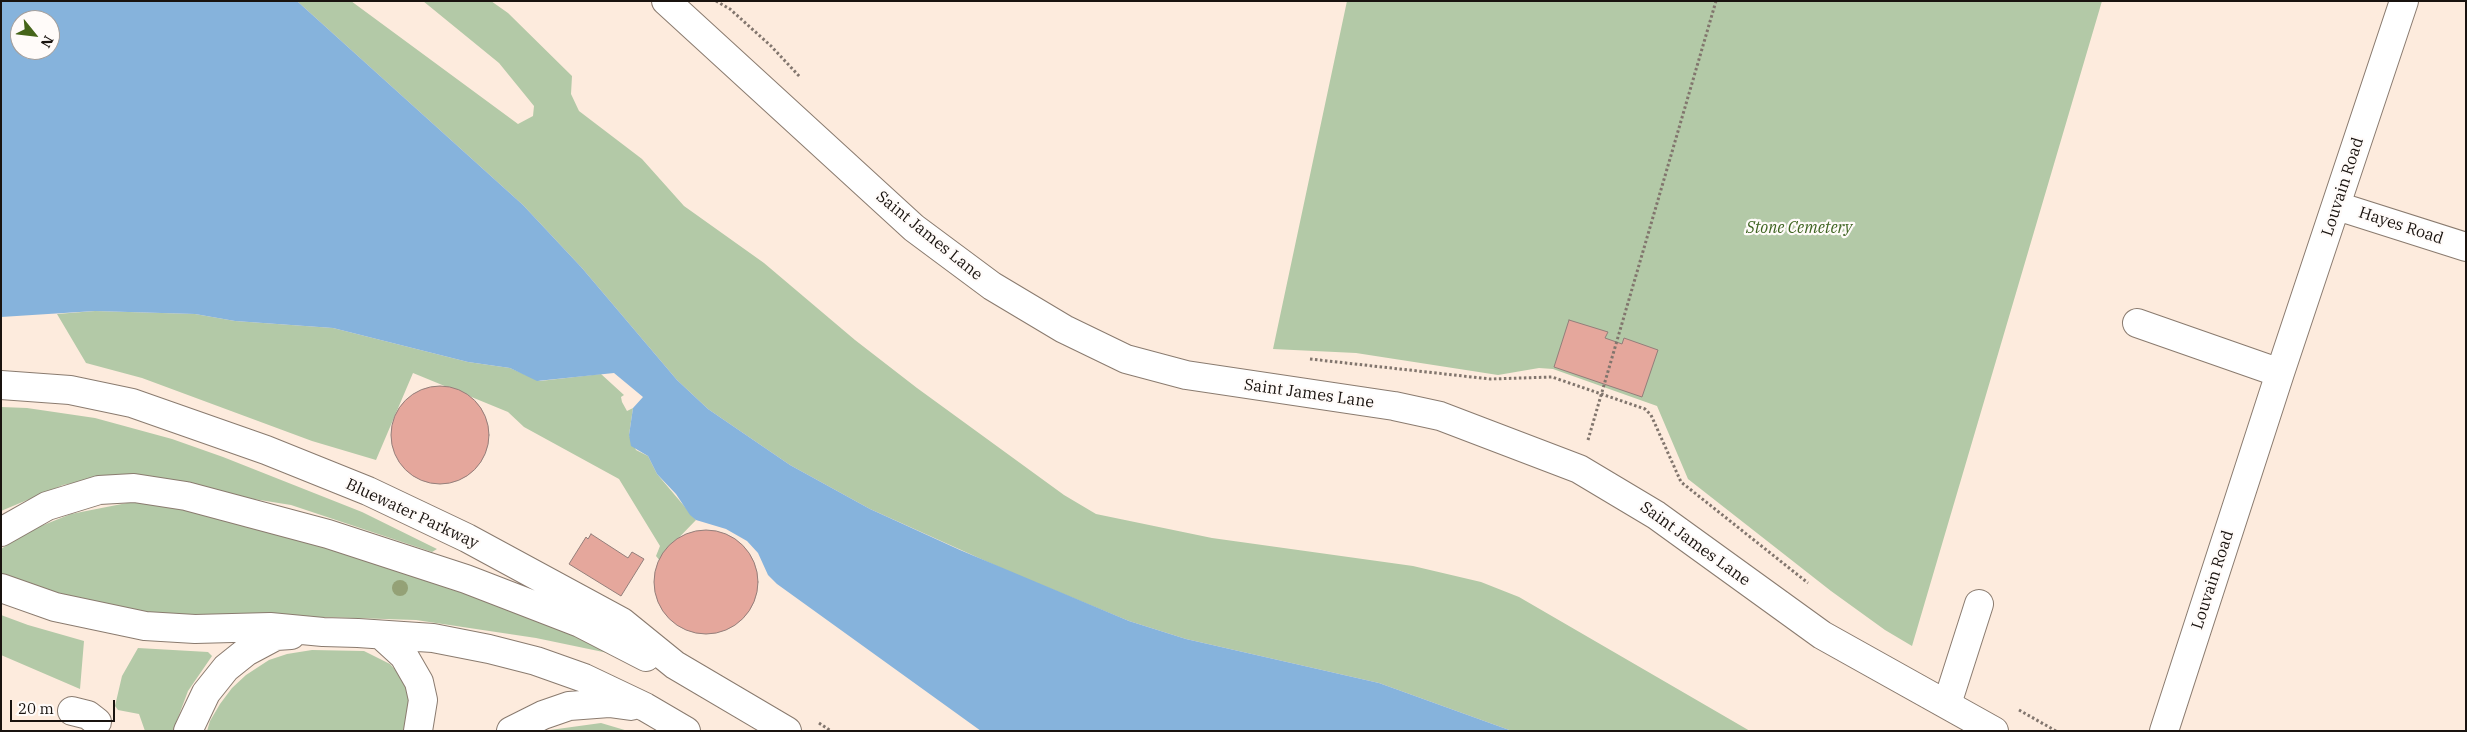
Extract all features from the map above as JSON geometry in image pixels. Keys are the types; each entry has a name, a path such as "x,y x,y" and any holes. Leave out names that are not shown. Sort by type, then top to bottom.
{"street":[{"name":"Saint James Lane","path":"666,1 914,228 1000,292 1086,341 1140,364 1186,375 1394,406 1440,416 1579,469 1656,515 1817,632 1994,731"},
{"name":"Louvain Road","path":"2164,731 2280,373 2404,1"},
{"name":"Hayes Road","path":"2337,206 2466,247"},
{"path":"2137,323 2280,373"},
{"name":"Bluewater Parkway","path":"1,385 70,390 132,403 266,450 368,491 467,538 622,622 675,665 786,731"},
{"path":"1,532 47,506 99,490 134,488 186,496 328,534 466,579 580,623 658,663 675,665"},
{"path":"1,588 55,606 145,626 195,629 270,627 433,638 512,654 584,678 645,707 686,731"},
{"path":"1947,704 1979,604"},
{"path":"188,731 202,701 214,682 226,668 246,652 276,636 323,632"},
{"path":"381,635 404,656 419,682 423,700 418,731"},
{"path":"511,731 543,715 569,706 609,703 645,707"},
{"path":"72,711 92,717 97,722"}],"path":[{"path":"1579,469 1716,1"}],"green space":[{"path":"297,1 351,1 518,124 533,116 534,106 499,63 423,1 491,1 508,13 572,76 571,94 579,111 642,159 684,206 764,263 855,340 917,388 1064,495 1096,514 1212,538 1413,566 1481,582 1519,597 1750,731 1512,731 1379,683 1186,639 1129,621 1010,572 870,509 790,465 708,409 677,380 582,268 523,205"},
{"name":"Stone Cemetery","path":"1347,1 2102,1 1912,646 1885,630 1831,591 1688,479 1657,406 1553,369 1539,368 1498,375 1356,353 1273,349"},
{"path":"95,311 195,314 235,321 333,328 468,362 510,368 540,381 601,374 624,395 621,397 627,411 633,408 629,435 636,450 648,456 657,474 696,520 663,554 661,562 656,556 660,546 619,479 524,427 508,412 413,373 376,460 312,441 142,378 86,363 57,314"},
{"path":"1,407 27,408 95,418 172,439 362,512 437,549 432,552 291,505 109,476 63,485 1,511"},
{"path":"132,502 171,505 332,548 517,612 563,630 608,653 536,638 416,620 323,617 227,621 112,610 1,578 1,549 31,530 71,514"},
{"path":"1,615 84,641 80,689 1,655"},
{"path":"138,648 208,652 212,656 188,691 173,731 145,731 139,714 118,710 115,706 122,676"},
{"path":"312,650 364,651 390,664 400,675 410,695 410,705 403,731 207,731 210,721 220,704 232,688 246,675 269,660 287,654"},
{"path":"601,723 628,731 547,731 550,730"}],"water":[{"path":"1,1 297,1 523,205 582,268 677,380 708,409 790,465 870,509 960,550 1129,621 1186,639 1379,683 1512,731 981,731 777,584 768,575 758,553 747,541 726,529 696,520 690,515 676,494 657,474 648,456 631,446 629,435 633,408 643,397 614,373 537,381 510,368 468,362 333,328 235,321 195,314 95,311 1,317"}],"building":[{"path":"1569,320 1608,332 1605,338 1622,344 1624,338 1658,350 1642,397 1554,367"},
{"path":"440,386 459,390 475,400 485,416 489,435 485,454 475,470 459,480 440,484 421,480 405,470 395,454 391,435 395,416 405,400 421,390"},
{"path":"706,530 726,534 743,545 754,562 758,582 754,602 743,619 726,630 706,634 686,630 669,619 658,602 654,582 658,562 669,545 686,534"},
{"path":"591,534 628,558 632,552 644,559 621,596 569,564 586,537 588,539"}]}
